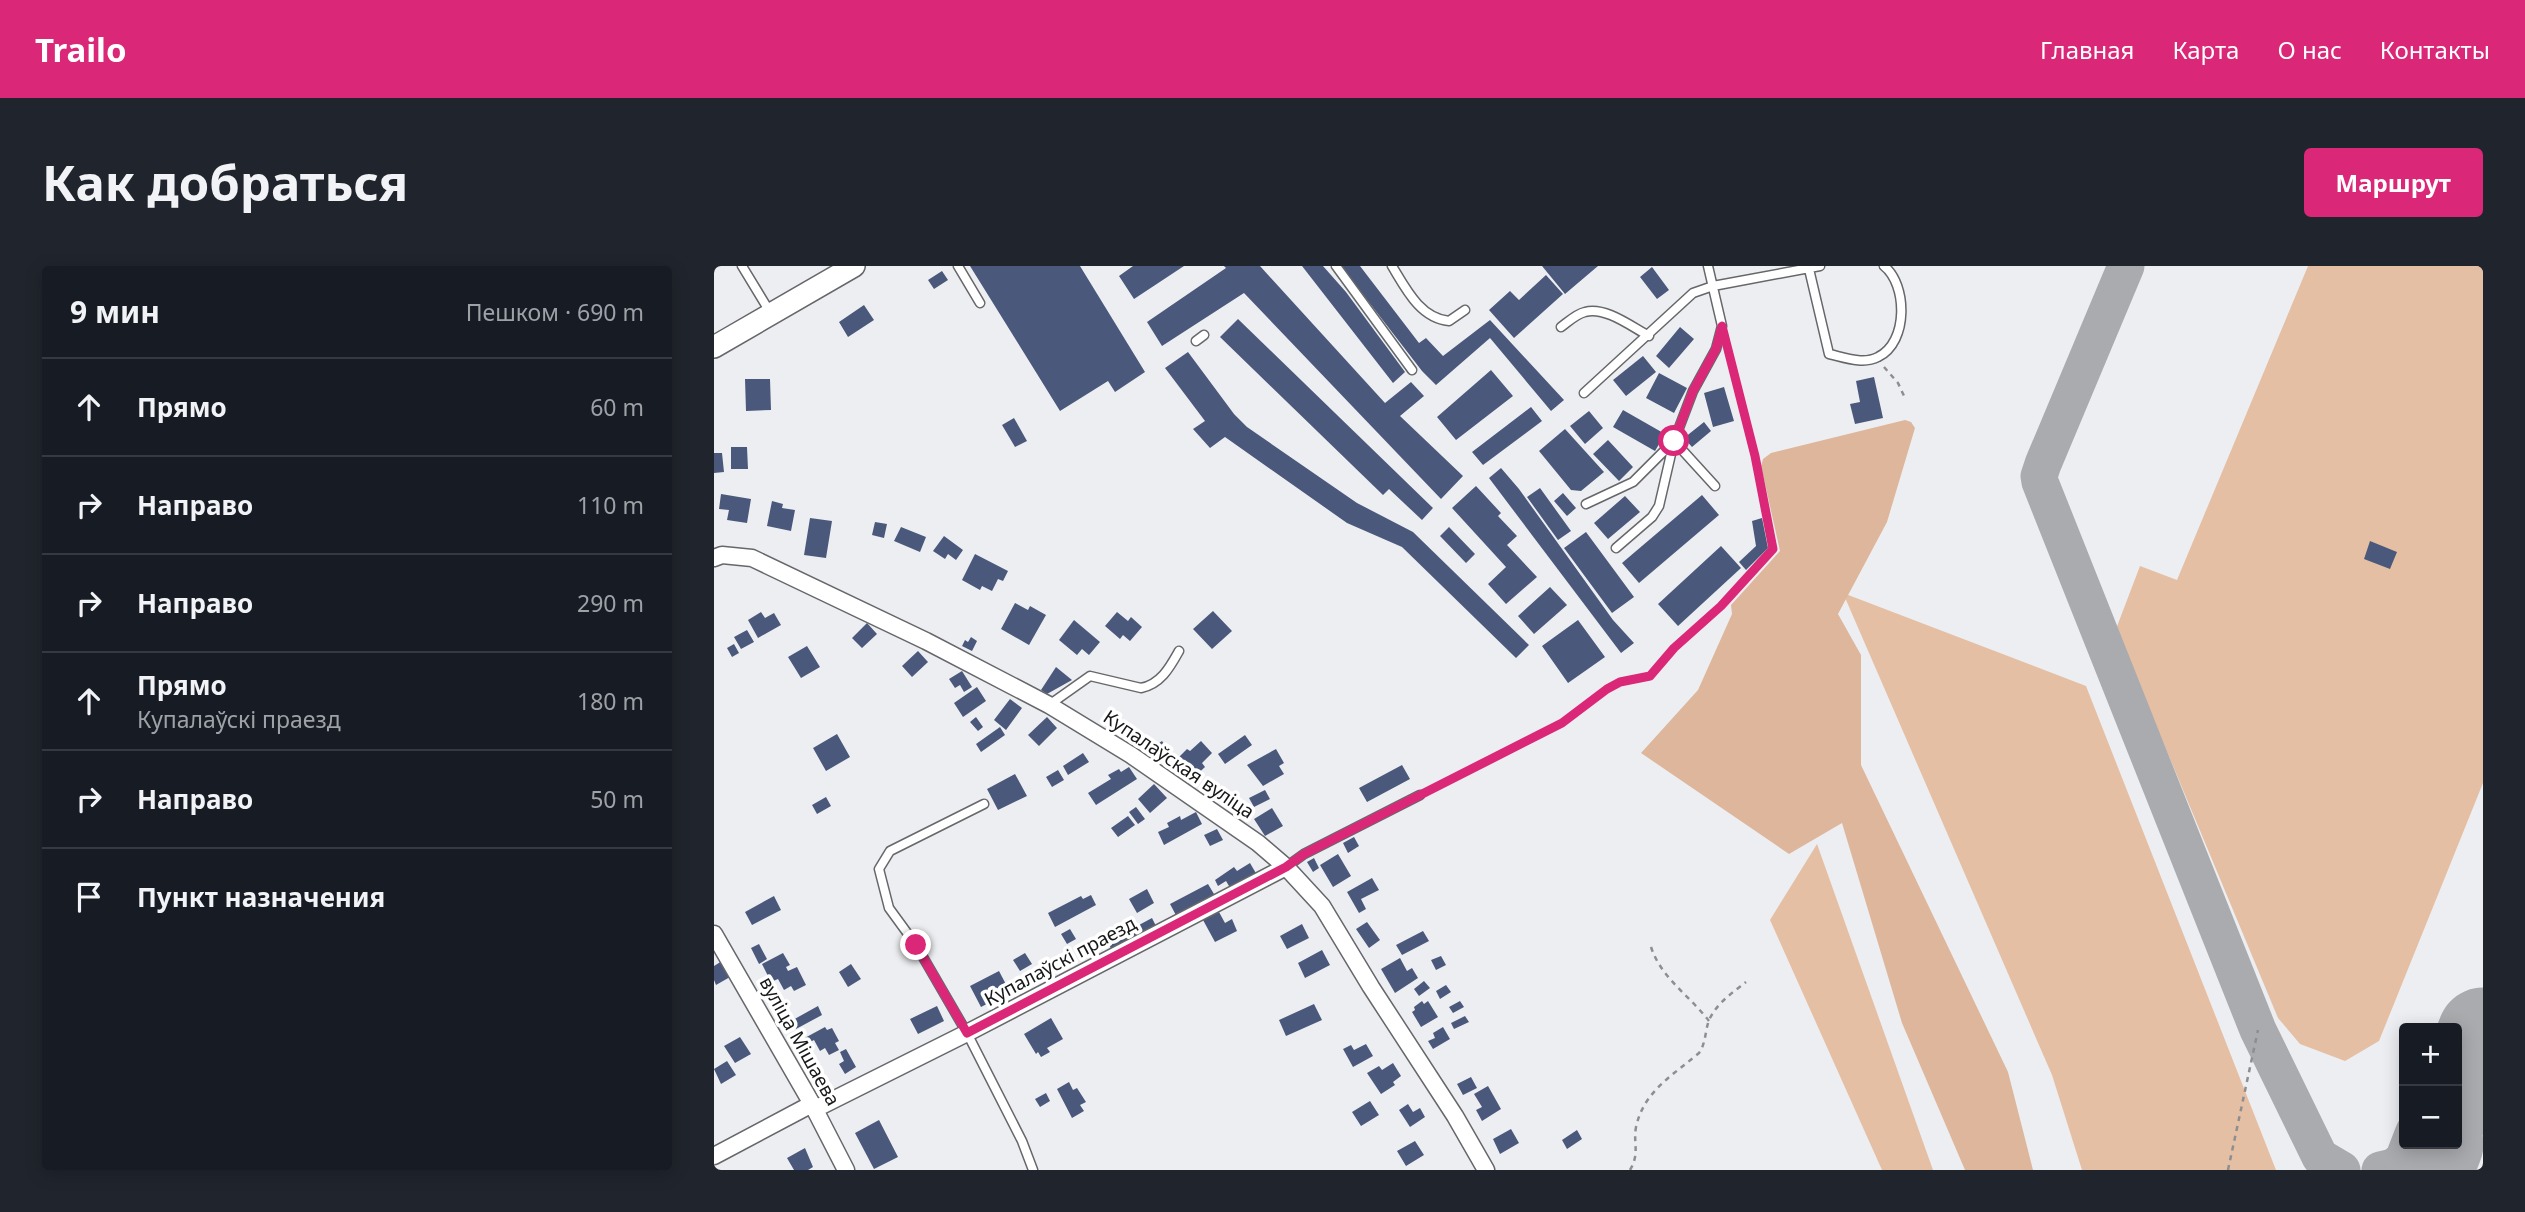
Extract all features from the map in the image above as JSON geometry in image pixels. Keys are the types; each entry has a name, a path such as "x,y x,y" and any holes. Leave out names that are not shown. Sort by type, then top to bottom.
{"street":[{"path":"714,347 854,266"},
{"name":"Купалаўская вуліца","path":"714,558 722,555 752,558 926,641 1049,705 1131,755 1258,843 1286,867 1322,906 1371,988 1455,1116 1486,1170"},
{"name":"Купалаўскі праезд","path":"714,1156 967,1033 1286,867"},
{"name":"вуліца Мішаева","path":"714,934 813,1106 846,1170"}],"lane":[{"path":"743,266 771,315"},
{"path":"958,266 980,303"},
{"path":"1336,266 1412,370"},
{"path":"1392,266 1423,311 1437,320 1450,321 1465,310"},
{"path":"1616,548 1652,517 1659,506 1674,441 1693,391 1716,349 1722,326 1708,266"},
{"path":"1584,393 1693,293 1713,286 1821,266"},
{"path":"1809,269 1829,354 1857,360 1877,358 1889,348 1899,333 1903,309 1891,272 1884,266"},
{"path":"1561,327 1582,312 1591,310 1604,312 1649,336"},
{"path":"1196,341 1204,335"},
{"path":"1674,441 1715,486"},
{"path":"1586,504 1633,482 1674,441"},
{"path":"1049,705 1090,676 1141,688 1149,686 1168,671 1180,651"},
{"path":"1286,867 1304,854 1420,795"},
{"path":"984,804 890,852 879,869 889,908 916,945 967,1033 1034,1170"}],"path":[{"path":"1420,795 1562,723 1620,682 1650,676 1674,648 1721,606 1773,549 1722,326"},
{"path":"1877,358 1898,383 1905,398"},
{"path":"1651,947 1655,960 1670,979 1698,1005 1709,1021"},
{"path":"1630,1170 1637,1155 1635,1130 1643,1104 1657,1087 1699,1053 1709,1021 1720,1002 1746,982"},
{"path":"2228,1170 2258,1030"}],"shaded area":[{"path":"2308,266 2483,266 2483,783 2379,1041 2345,1061 2300,1044 2278,1018 2116,629 2140,566 2177,580"},
{"path":"1905,420 1911,422 1915,428 1887,522 1838,614 1861,655 1861,765 2008,1072 2033,1170 1965,1170 1902,1023 1842,823 1789,854 1641,753 1698,690 1732,614 1731,605 1780,551 1761,466 1763,459 1771,453"},
{"path":"1843,593 2086,686 2276,1170 2082,1170 2052,1075"},
{"path":"1817,844 1933,1170 1882,1170 1770,920"}],"building":[{"path":"970,266 1080,266 1145,372 1115,392 1108,381 1060,411"},
{"path":"1133,266 1184,266 1134,299 1119,276"},
{"path":"1224,266 1260,266 1385,403 1411,382 1424,396 1400,416 1463,476 1441,499 1244,293 1162,346 1147,322 1226,268"},
{"path":"1302,266 1323,266 1346,292 1405,372 1393,383"},
{"path":"1341,266 1360,266 1419,343 1426,338 1443,356 1490,320 1564,400 1551,411 1490,338 1436,385 1422,371"},
{"path":"1542,266 1598,266 1565,294"},
{"path":"1652,267 1669,290 1657,299 1640,277"},
{"path":"942,271 948,280 934,289 928,280"},
{"path":"1546,275 1563,294 1514,338 1489,310 1510,291 1519,300"},
{"path":"864,305 874,320 848,337 839,322"},
{"path":"1238,319 1433,508 1422,520 1389,489 1383,495 1220,337"},
{"path":"1680,327 1694,339 1669,368 1656,356"},
{"path":"1188,352 1234,414 1247,427 1357,503 1413,532 1529,645 1516,658 1402,547 1347,523 1225,437 1210,448 1193,429 1205,421 1165,368"},
{"path":"1643,356 1656,372 1626,396 1613,380"},
{"path":"1491,370 1513,396 1456,440 1437,417"},
{"path":"1659,373 1687,388 1674,413 1646,398"},
{"path":"1874,377 1883,418 1855,424 1850,404 1860,402 1856,381"},
{"path":"745,379 770,379 771,410 746,411"},
{"path":"1724,387 1734,421 1713,427 1704,393"},
{"path":"1531,407 1542,421 1483,465 1472,452"},
{"path":"1623,410 1665,434 1655,451 1613,427"},
{"path":"1589,411 1603,428 1585,444 1570,426"},
{"path":"1014,418 1027,441 1015,447 1002,425"},
{"path":"1704,422 1711,431 1692,447 1684,438"},
{"path":"1565,429 1604,472 1581,491 1571,490 1539,451"},
{"path":"1608,440 1633,467 1619,481 1593,454"},
{"path":"731,447 747,447 748,469 731,469"},
{"path":"714,453 722,453 724,472 714,473"},
{"path":"1501,468 1613,620 1634,643 1621,653 1489,478"},
{"path":"1476,486 1501,513 1498,516 1517,536 1507,545 1537,577 1506,604 1488,584 1506,567 1452,508"},
{"path":"1540,488 1571,531 1558,540 1527,497"},
{"path":"1563,493 1576,508 1567,516 1554,501"},
{"path":"721,494 751,499 747,523 727,520 729,510 719,509"},
{"path":"1702,495 1719,515 1639,583 1622,563"},
{"path":"1625,496 1640,512 1608,539 1594,523"},
{"path":"772,501 783,504 782,508 795,510 791,531 767,526"},
{"path":"810,518 832,521 826,558 804,555"},
{"path":"1762,518 1768,548 1746,570 1739,562 1756,546 1752,521"},
{"path":"875,522 887,524 884,538 872,535"},
{"path":"901,527 926,537 920,552 894,541"},
{"path":"1449,527 1475,554 1466,563 1440,536"},
{"path":"1586,532 1634,597 1612,613 1564,548"},
{"path":"944,536 963,550 956,560 948,554 945,559 933,551"},
{"path":"2370,541 2397,552 2390,569 2364,559"},
{"path":"1721,546 1741,568 1678,626 1658,604"},
{"path":"975,554 1008,571 1003,581 998,579 992,591 982,586 980,590 962,580"},
{"path":"1550,587 1567,605 1534,634 1518,616"},
{"path":"1015,603 1028,610 1030,606 1046,615 1029,645 1001,629"},
{"path":"1213,611 1232,631 1212,649 1193,629"},
{"path":"761,612 765,618 774,613 781,625 758,638 748,620"},
{"path":"1117,612 1128,621 1131,617 1142,627 1130,641 1123,635 1120,639 1105,626"},
{"path":"1074,620 1100,642 1089,655 1082,649 1077,655 1059,640"},
{"path":"1578,620 1605,657 1568,683 1542,646"},
{"path":"867,623 877,634 862,648 852,638"},
{"path":"747,630 754,642 741,649 734,637"},
{"path":"971,637 977,641 972,651 962,646 965,640 968,642"},
{"path":"734,644 739,653 732,657 727,648"},
{"path":"807,646 820,667 801,678 788,657"},
{"path":"918,651 928,662 912,677 902,666"},
{"path":"1056,667 1072,680 1047,694 1041,690"},
{"path":"962,671 972,687 964,692 960,685 955,688 949,679"},
{"path":"977,687 986,701 963,717 954,703"},
{"path":"1010,699 1022,708 1006,730 994,720"},
{"path":"976,717 983,727 978,731 970,722"},
{"path":"1047,717 1057,728 1039,746 1028,735"},
{"path":"1000,727 1005,735 981,752 976,744"},
{"path":"837,734 850,757 826,771 813,748"},
{"path":"1245,735 1252,745 1225,764 1218,754"},
{"path":"1162,741 1169,751 1154,761 1147,751"},
{"path":"1201,741 1212,753 1202,763 1205,767 1189,782 1178,771 1184,764 1178,758"},
{"path":"1276,749 1284,763 1279,766 1284,774 1263,786 1247,765"},
{"path":"1083,753 1089,762 1068,775 1063,766"},
{"path":"1402,765 1410,779 1367,802 1359,788"},
{"path":"1129,767 1137,779 1096,805 1088,793 1111,779 1108,775"},
{"path":"1058,770 1064,780 1052,787 1046,777"},
{"path":"1015,774 1027,796 998,810 987,789"},
{"path":"1154,784 1167,798 1150,813 1138,799"},
{"path":"1265,790 1270,799 1254,807 1249,798"},
{"path":"826,797 831,806 817,814 812,805"},
{"path":"1136,807 1145,819 1138,824 1129,812"},
{"path":"1272,808 1283,826 1265,836 1254,819"},
{"path":"1196,812 1202,824 1164,845 1158,832 1169,827 1167,823 1180,816 1181,820"},
{"path":"1128,816 1135,825 1118,837 1111,828"},
{"path":"1217,829 1223,840 1210,846 1204,835"},
{"path":"1354,837 1359,846 1348,853 1343,843"},
{"path":"1338,854 1351,876 1333,887 1320,865"},
{"path":"1314,858 1319,868 1313,872 1307,862"},
{"path":"1250,863 1257,875 1232,891 1226,881 1218,886 1215,880 1234,867 1237,871"},
{"path":"1372,878 1379,890 1361,899 1366,909 1359,913 1347,892"},
{"path":"1208,884 1217,899 1178,919 1170,904"},
{"path":"1147,889 1154,903 1137,913 1129,899"},
{"path":"1091,895 1096,905 1055,927 1048,913 1081,896 1083,899"},
{"path":"774,896 781,910 752,925 745,912"},
{"path":"1219,912 1225,923 1232,919 1237,931 1215,942 1203,920"},
{"path":"1152,918 1158,930 1145,937 1139,925"},
{"path":"1367,922 1380,940 1369,948 1356,929"},
{"path":"1134,923 1141,938 1113,952 1105,938"},
{"path":"1302,924 1309,938 1287,949 1280,936"},
{"path":"1070,929 1076,939 1067,944 1061,934"},
{"path":"1423,931 1429,941 1402,955 1396,945"},
{"path":"759,944 767,959 759,964 751,948"},
{"path":"1322,950 1330,965 1305,978 1298,963"},
{"path":"783,953 790,965 786,967 788,971 797,967 806,985 794,991 791,986 784,990 778,979 771,982 762,964"},
{"path":"1025,953 1032,964 1020,971 1013,960"},
{"path":"1441,956 1446,965 1436,970 1431,960"},
{"path":"1400,958 1407,971 1412,968 1418,978 1395,993 1381,969"},
{"path":"722,961 730,977 716,985 714,966"},
{"path":"851,964 861,979 848,987 839,972"},
{"path":"999,971 1010,992 981,1007 970,986"},
{"path":"1424,981 1430,988 1419,996 1414,989"},
{"path":"1446,985 1451,992 1440,999 1436,991"},
{"path":"1422,1001 1424,1004 1428,1001 1438,1017 1421,1027 1412,1012"},
{"path":"1460,1001 1464,1007 1453,1013 1449,1007"},
{"path":"1314,1004 1322,1020 1286,1036 1279,1020"},
{"path":"818,1006 822,1015 796,1029 791,1021"},
{"path":"937,1006 944,1021 918,1034 910,1019"},
{"path":"1465,1016 1469,1022 1454,1029 1451,1023"},
{"path":"1051,1018 1063,1039 1047,1048 1050,1052 1041,1057 1038,1052 1036,1054 1024,1034"},
{"path":"825,1027 827,1030 832,1028 839,1041 835,1043 839,1050 829,1055 825,1048 820,1051 814,1040 804,1045 801,1040"},
{"path":"1443,1027 1450,1039 1433,1049 1428,1041 1435,1038 1433,1033"},
{"path":"740,1037 751,1054 735,1063 724,1046"},
{"path":"1366,1044 1373,1056 1353,1067 1343,1049 1351,1045 1354,1050"},
{"path":"846,1049 856,1067 845,1074 839,1064 844,1061 840,1052"},
{"path":"727,1061 736,1075 721,1084 714,1069"},
{"path":"1393,1063 1401,1076 1393,1082 1395,1085 1381,1094 1367,1073 1379,1066 1382,1070"},
{"path":"814,1070 822,1083 815,1087 808,1074"},
{"path":"1471,1077 1477,1088 1463,1095 1457,1084"},
{"path":"1069,1082 1073,1090 1077,1088 1086,1102 1080,1105 1084,1111 1072,1118 1057,1089"},
{"path":"1488,1086 1501,1109 1482,1121 1476,1110 1482,1107 1474,1094"},
{"path":"1046,1093 1050,1101 1040,1107 1035,1099"},
{"path":"1370,1101 1379,1115 1361,1126 1352,1112"},
{"path":"1408,1104 1413,1112 1420,1108 1425,1117 1410,1127 1399,1110"},
{"path":"879,1120 898,1157 874,1169 855,1133"},
{"path":"1511,1129 1519,1143 1500,1154 1493,1139"},
{"path":"1577,1130 1582,1139 1567,1149 1562,1140"},
{"path":"1415,1141 1424,1155 1406,1166 1397,1151"},
{"path":"805,1148 813,1167 808,1170 794,1170 787,1158"}],"taxiway":[{"path":"2126,266 2043,464 2040,482 2258,1030 2320,1157 2342,1170"},
{"path":"2380,1170 2393,1167 2418,1149"}],"runway":[{"path":"2462,1086 2483,1033"},
{"path":"2428,1170 2436,1149"}],"route":[{"path":"916,945 967,1033 1286,867 1304,854 1562,723 1620,682 1650,676 1674,648 1721,606 1773,549 1755,456 1722,326 1716,349 1693,391 1674,441"}]}
